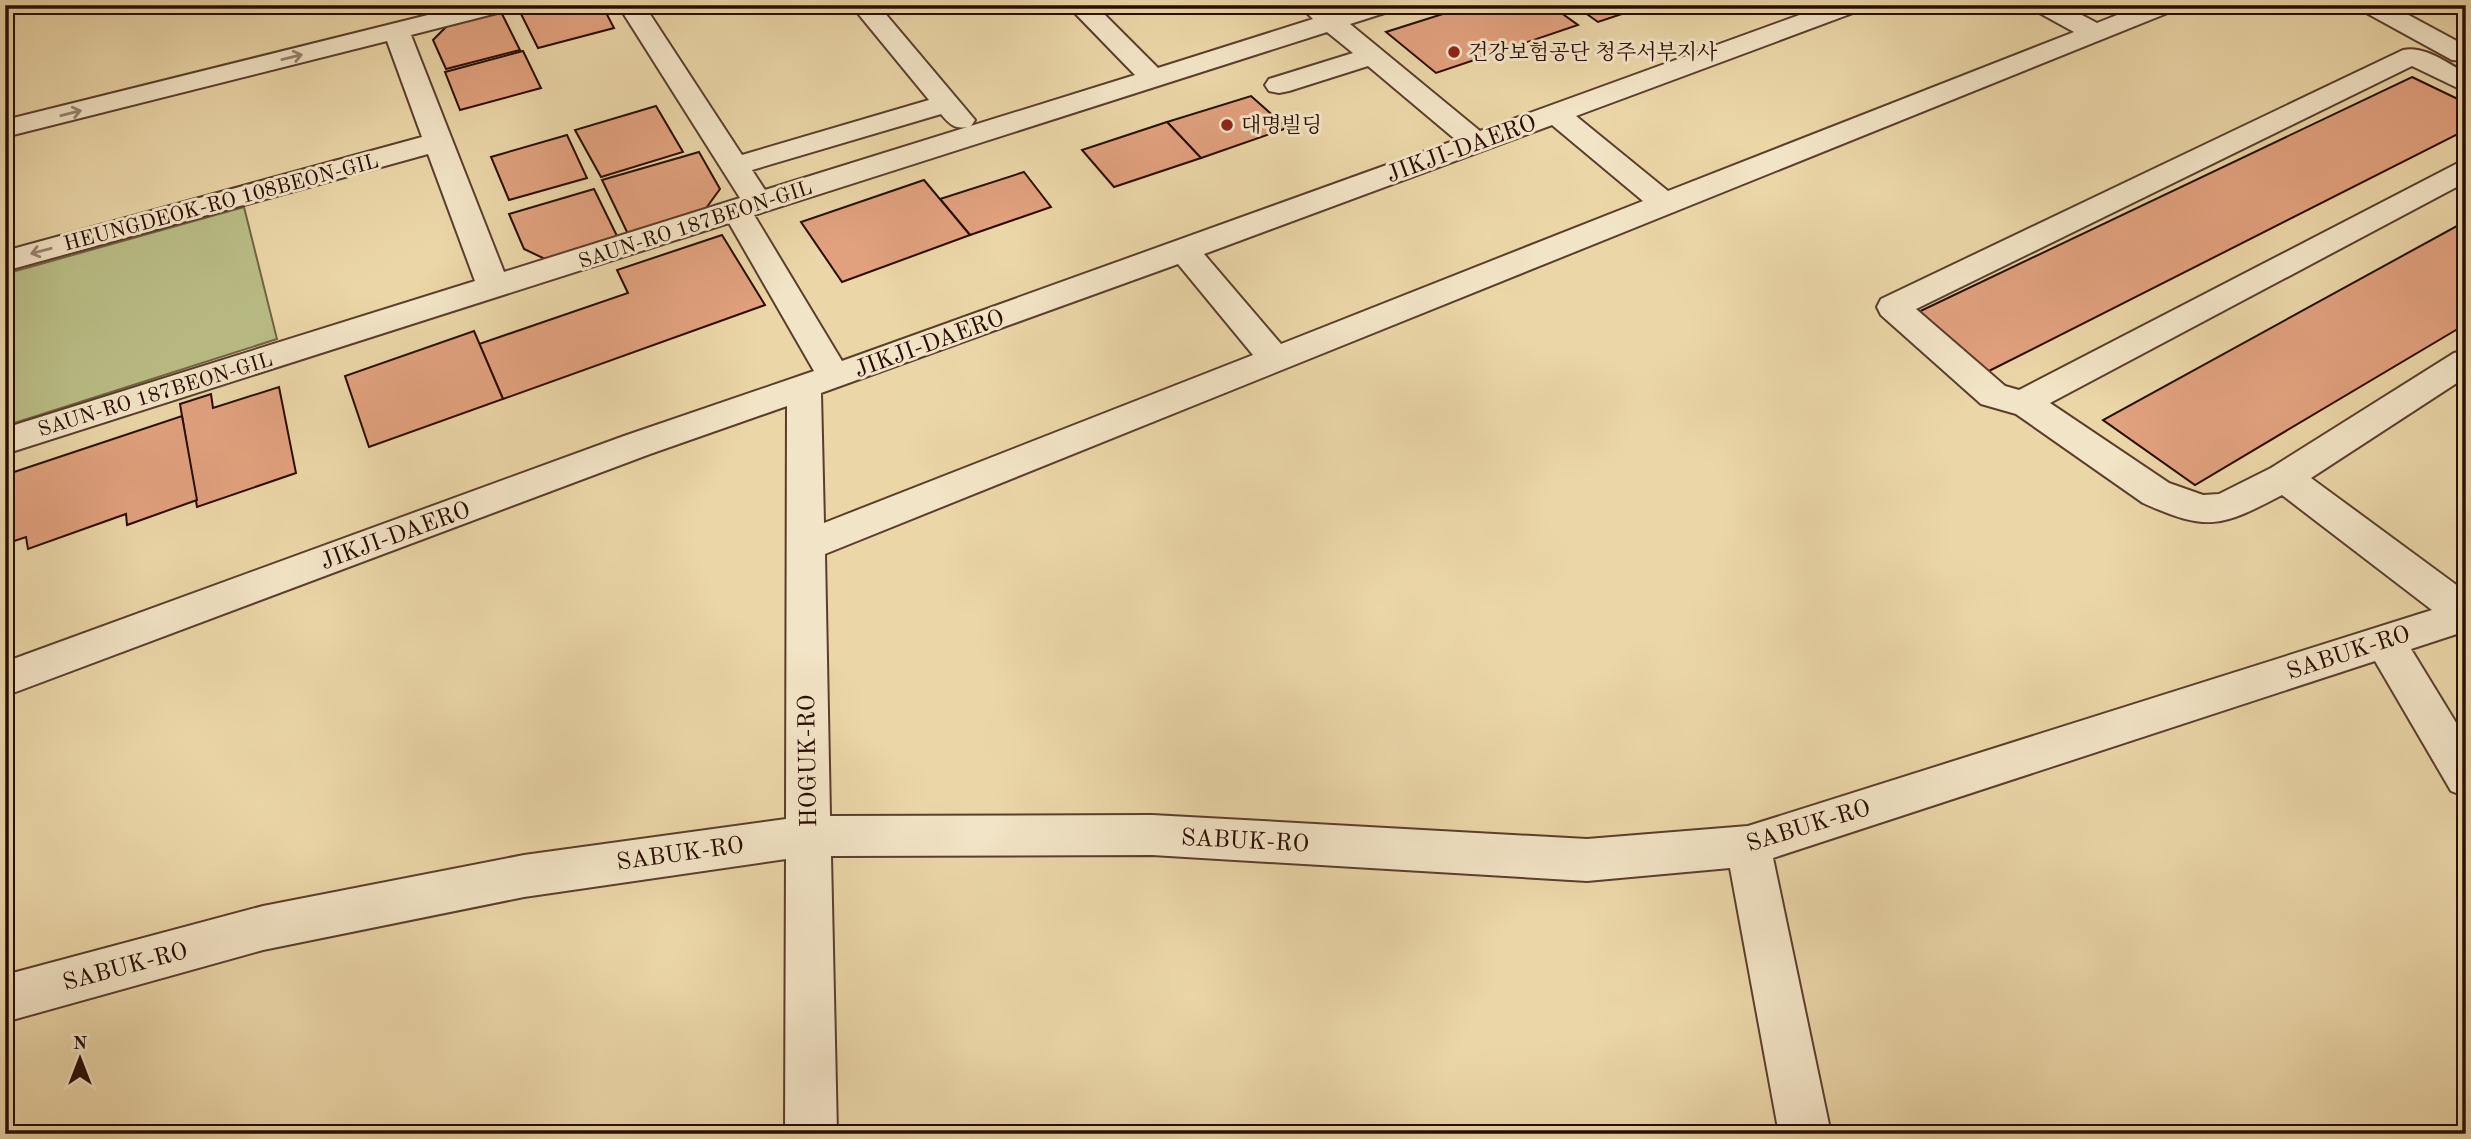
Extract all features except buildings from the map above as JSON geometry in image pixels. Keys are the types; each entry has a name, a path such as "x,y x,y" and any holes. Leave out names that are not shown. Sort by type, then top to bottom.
{"street":[{"path":"5,129 500,5"},
{"path":"631,5 735,166 748,207 819,383"},
{"path":"864,5 974,135"},
{"path":"1080,5 1154,79"},
{"name":"SAUN-RO 187BEON-GIL","path":"5,441 1154,79 1322,14 1385,5"},
{"name":"JIKJI-DAERO","path":"5,679 637,445 819,383 1852,5"},
{"path":"2043,5 2096,33"},
{"path":"805,546 2166,5"},
{"path":"2370,5 2466,57"},
{"path":"1322,14 1476,142"},
{"path":"396,31 494,288"},
{"path":"1279,85 1373,56"},
{"path":"2466,84 2412,56 1893,307 1993,395 2007,401 2024,402 2466,170"},
{"path":"735,166 948,103"},
{"path":"1555,113 1665,204"},
{"name":"HEUNGDEOK-RO 108BEON-GIL","path":"5,261 438,142"},
{"path":"1182,250 1275,359"},
{"path":"2024,402 2137,481 2176,502 2203,509 2225,508 2284,477 2466,361"},
{"name":"HOGUK-RO","path":"811,1134 805,546 819,383"},
{"path":"2284,477 2466,614"},
{"name":"SABUK-RO","path":"5,999 263,928 524,876 808,836 1152,835 1587,860 1748,846 2466,614"},
{"path":"2384,640 2466,778"},
{"path":"1748,846 1805,1134"}],"green space":[{"path":"244,207 277,339 5,426 5,274"}],"place":[{"name":"건강보험공단 청주서부지사","path":"1454,52"},
{"name":"대명빌딩","path":"1227,125"}]}
